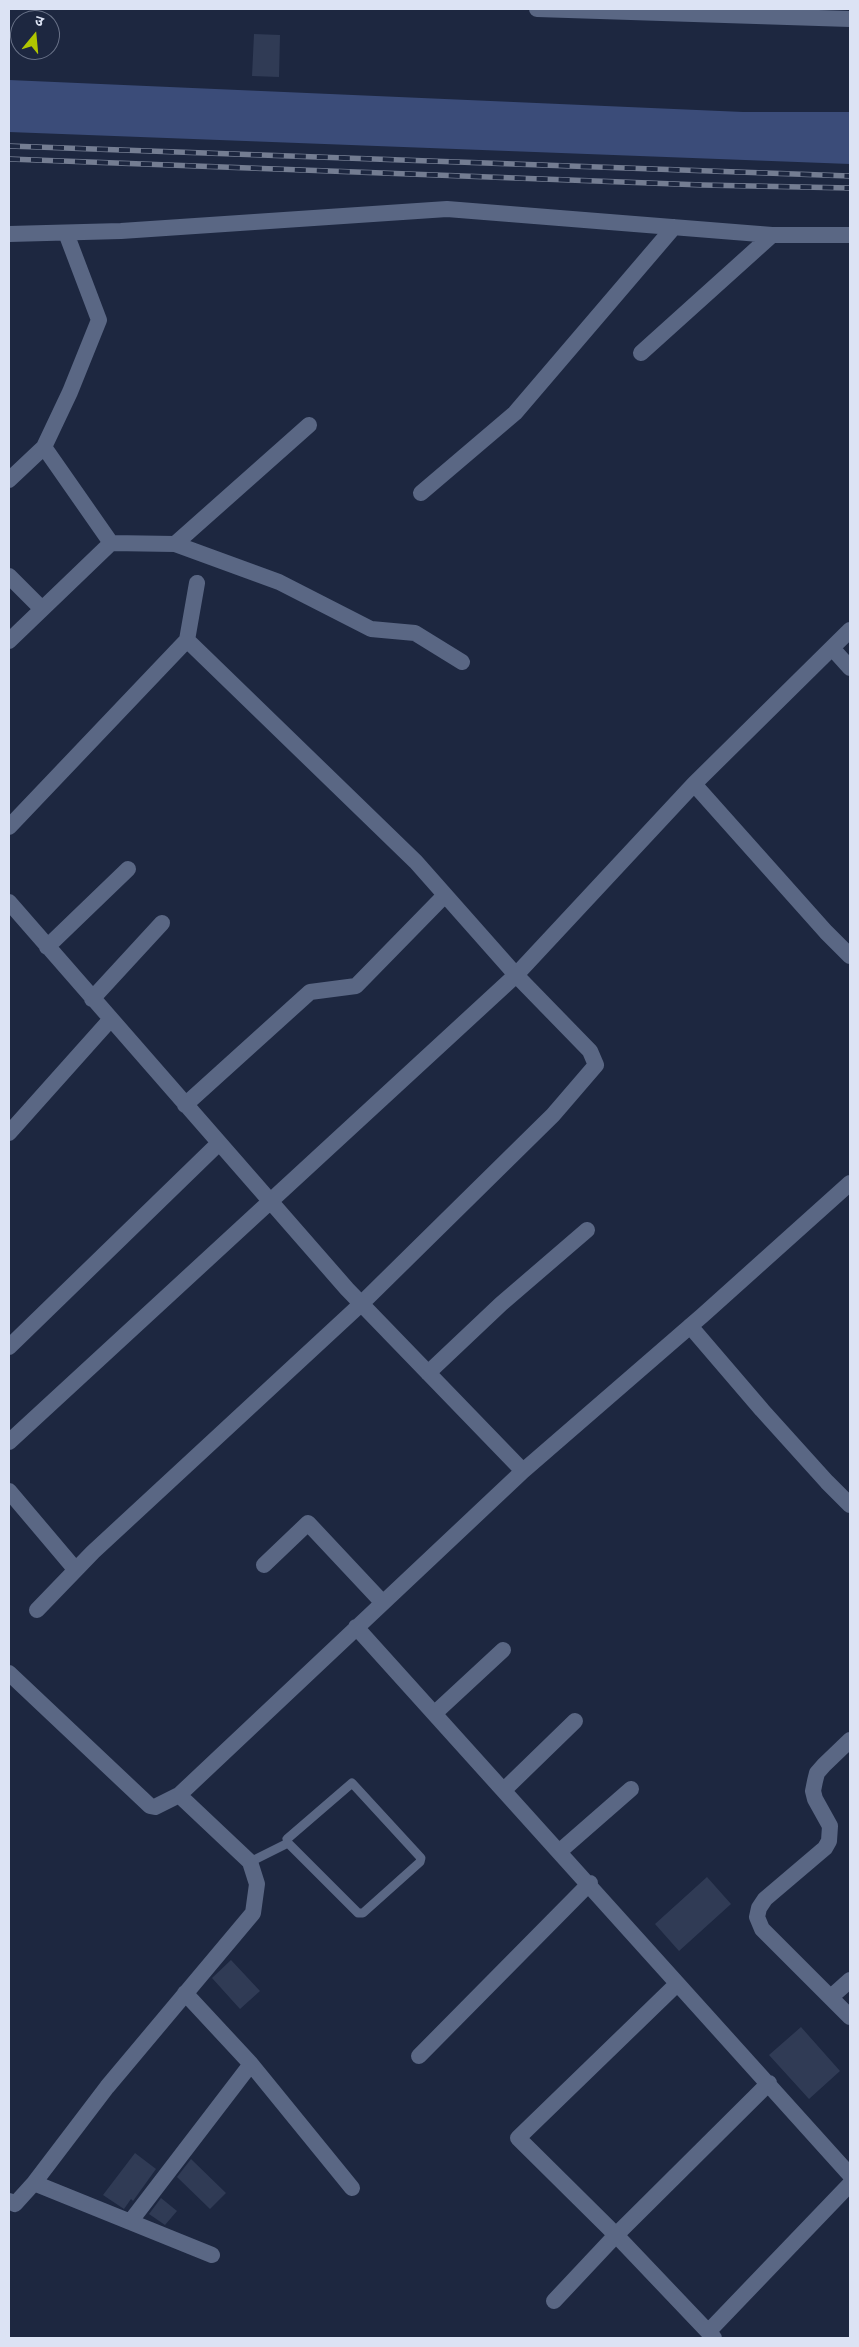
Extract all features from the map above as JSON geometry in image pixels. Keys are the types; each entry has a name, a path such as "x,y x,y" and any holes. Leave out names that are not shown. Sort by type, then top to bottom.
{"street":[{"path":"537,9 820,14 850,19"},
{"path":"9,234 66,233 447,209 772,235 850,235"},
{"path":"421,493 515,412 674,227"},
{"path":"9,480 44,446 70,392 99,320 66,233"},
{"path":"642,353 772,235"},
{"path":"174,544 309,425"},
{"path":"44,446 111,542"},
{"path":"9,641 111,542 174,544 279,582 371,629 415,633 462,662"},
{"path":"9,576 42,609"},
{"path":"9,827 187,640 198,583"},
{"path":"9,1442 516,975 694,784 850,630"},
{"path":"37,1610 75,1569 361,1304 553,1115 596,1065 590,1051 516,975 416,862 187,640"},
{"path":"832,648 850,668"},
{"path":"694,784 826,932 850,956"},
{"path":"47,947 128,870"},
{"path":"185,1105 310,992 356,986 445,895"},
{"path":"9,902 218,1144 361,1304 523,1471"},
{"path":"92,999 162,923"},
{"path":"9,1134 110,1020"},
{"path":"9,1347 218,1144"},
{"path":"9,1672 150,1806 155,1808 179,1795 523,1471 690,1326 850,1183"},
{"path":"428,1373 501,1304 588,1230"},
{"path":"690,1326 826,1482 850,1505"},
{"path":"9,1491 75,1569"},
{"path":"264,1565 308,1523 383,1603"},
{"path":"356,1627 590,1884 677,1984 769,2083 850,2175"},
{"path":"435,1713 503,1650"},
{"path":"505,1790 576,1721"},
{"path":"850,1740 817,1773 815,1781 813,1791 815,1799 830,1826 831,1833 825,1848 765,1899 759,1908 758,1917 762,1929 850,2017"},
{"path":"560,1851 631,1789"},
{"path":"9,2201 15,2204 34,2183 107,2087 253,1913 257,1884 250,1862 179,1795"},
{"path":"419,2056 590,1884"},
{"path":"831,1997 850,1980"},
{"path":"677,1984 518,2138 616,2235 711,2335 850,2184"},
{"path":"185,1994 251,2064 352,2188"},
{"path":"130,2222 251,2064"},
{"path":"554,2302 616,2235 769,2083"},
{"path":"34,2183 212,2255"}],"lane":[{"path":"352,1783 421,1858 420,1862 363,1913 358,1913 288,1843 287,1838 352,1783"},
{"path":"250,1862 288,1843"}],"shaded area":[{"path":"9,80 743,112 850,112 850,164 9,132"}],"building":[{"path":"254,34 280,35 279,77 252,76"},
{"path":"707,1877 731,1904 679,1951 655,1924"},
{"path":"231,1960 260,1991 240,2009 212,1978"},
{"path":"801,2027 840,2071 809,2099 769,2055"},
{"path":"135,2153 156,2169 133,2201 131,2199 124,2209 103,2195"},
{"path":"191,2159 226,2193 210,2209 177,2177"},
{"path":"161,2198 177,2211 165,2225 149,2214"}],"railway":[{"path":"9,146 850,176"},
{"path":"9,159 702,185 850,188"}]}
